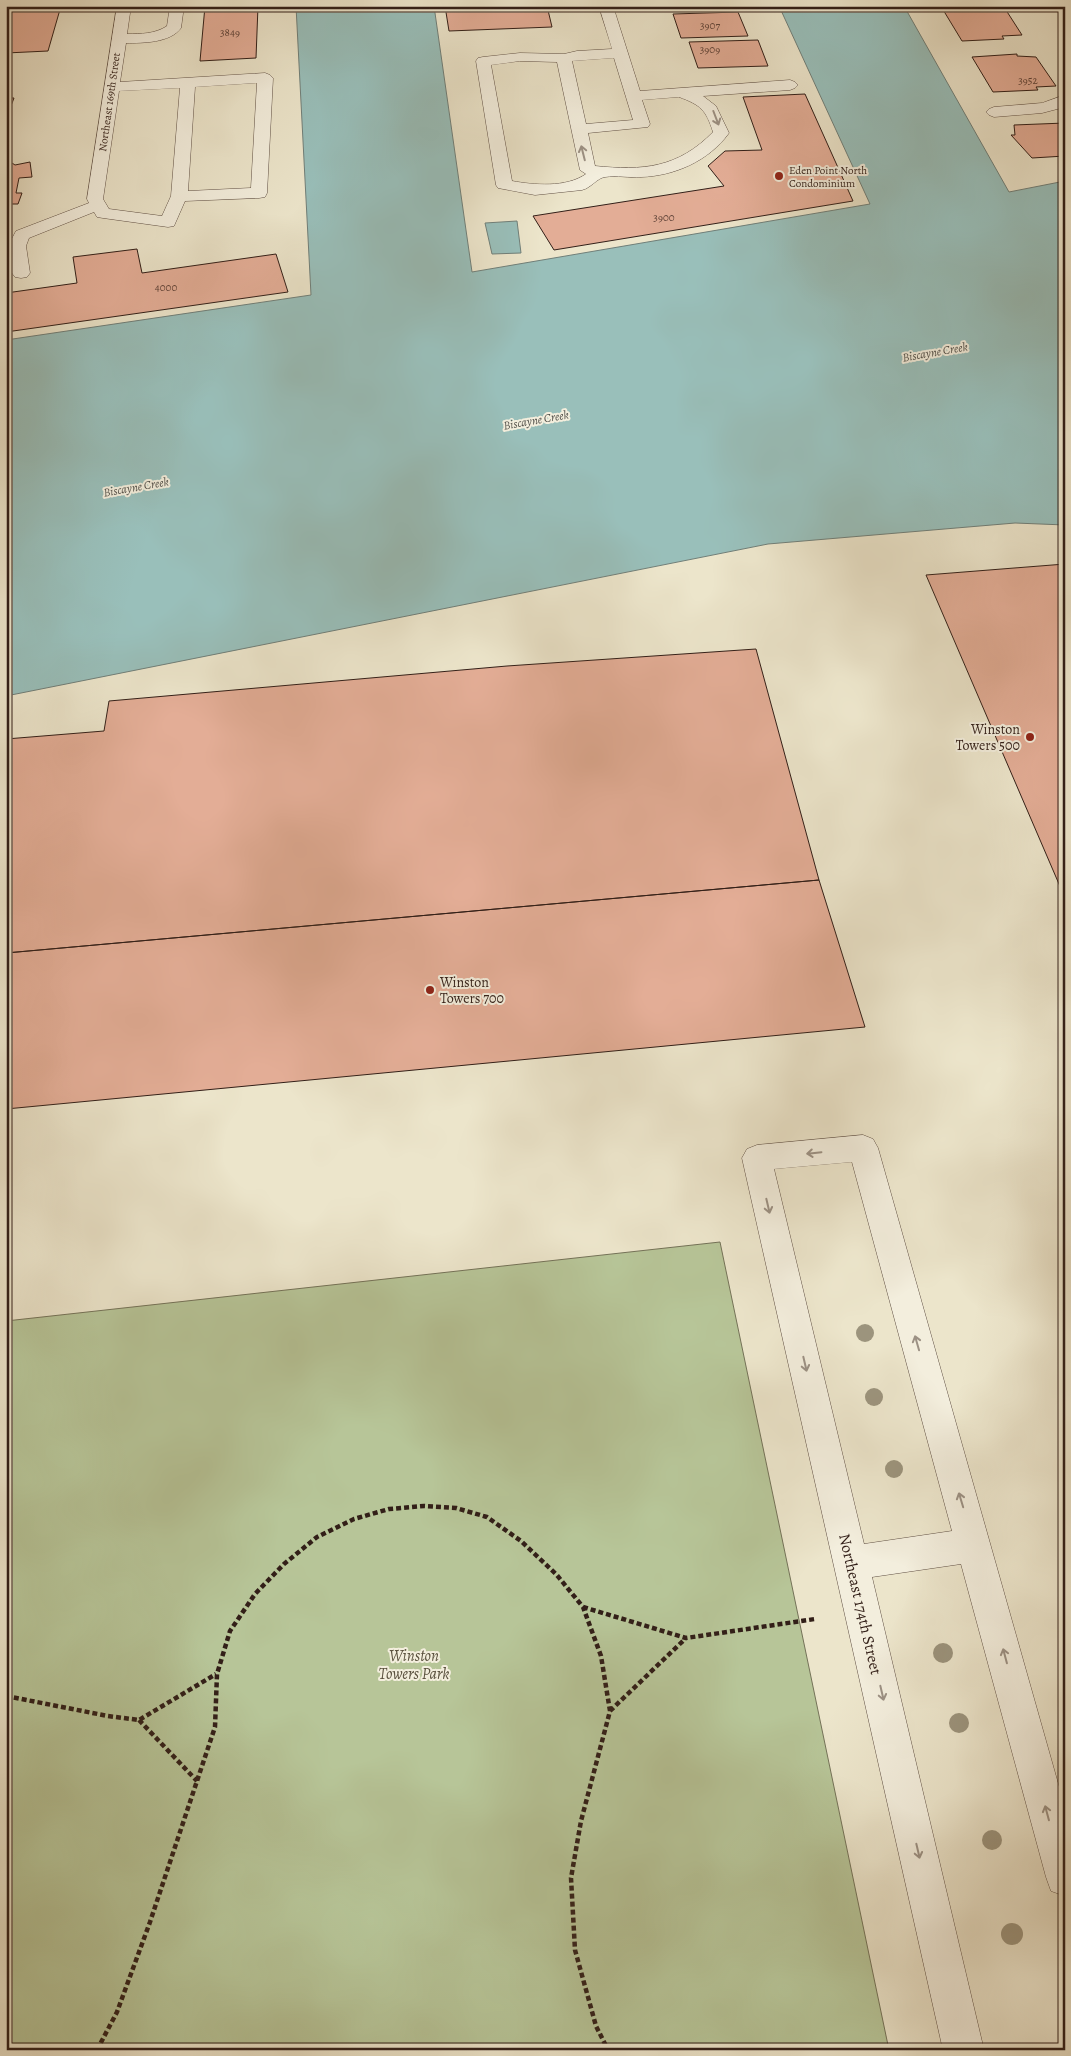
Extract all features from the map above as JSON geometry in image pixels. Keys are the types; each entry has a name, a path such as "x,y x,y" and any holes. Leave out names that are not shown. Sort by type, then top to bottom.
{"street":[{"name":"Northeast 169th Street","path":"96,202 124,6"},
{"path":"119,39 162,36 174,28 176,6"},
{"path":"578,129 642,124 606,6"},
{"path":"600,172 582,185 535,190 504,185 483,61 520,57 564,58 578,55 621,53"},
{"path":"564,58 588,170 616,174 657,171 685,164 709,148 721,133 714,112 704,101 678,92"},
{"path":"112,87 265,78 259,193 179,196"},
{"path":"21,273 17,246 22,235 96,202 104,213 168,222 179,196 188,83"},
{"path":"634,96 790,85"},
{"path":"994,112 1046,107 1062,103 1065,100"},
{"name":"Northeast 174th Street","path":"964,2050 757,1158 863,1148 974,1545"},
{"path":"852,1563 974,1545 1065,1877"}],"path":[{"path":"97,2050 117,2012 150,1922 215,1727 216,1674 230,1631 255,1594 284,1564 317,1537 354,1519 389,1509 424,1506 456,1508 487,1517 521,1540 549,1567 583,1607 601,1656 610,1711 581,1821 571,1878 575,1950 596,2026 608,2050"},
{"path":"583,1607 686,1638 820,1619"},
{"path":"610,1711 686,1638"},
{"path":"6,1696 108,1716 139,1720 216,1674"},
{"path":"139,1720 197,1781"}],"green space":[{"name":"Winston Towers Park","path":"720,1242 889,2050 6,2050 6,1321"}],"water":[{"name":"Biscayne Creek","path":"296,6 434,6 472,272 870,204 779,6 904,6 1009,192 1065,181 1065,525 1015,523 768,544 6,696 6,340 311,295"},
{"path":"517,221 521,253 492,254 485,223"}],"building":[{"path":"13,6 61,6 48,51 6,53 6,29"},
{"path":"205,6 258,6 256,58 200,61"},
{"path":"445,6 547,6 552,27 449,31"},
{"path":"673,6 744,6 745,8 674,10"},
{"path":"1004,7 1022,35 1002,36 1004,39 962,41 942,8"},
{"path":"738,12 748,36 681,38 673,14"},
{"path":"758,40 768,66 698,68 689,42"},
{"path":"1017,54 1017,56 1036,57 1056,86 1036,87 1038,90 993,92 972,57"},
{"name":"Eden Point North Condominium","path":"805,94 853,201 554,250 533,216 724,186 708,166 725,151 762,150 743,97"},
{"path":"6,98 14,98 9,111 6,111"},
{"path":"1065,123 1065,156 1032,158 1011,135 1015,135 1014,125"},
{"path":"6,159 15,165 30,162 32,177 19,178 16,193 22,193 18,204 10,204 6,219"},
{"path":"137,249 142,273 276,254 288,292 6,332 6,293 77,283 73,257"},
{"name":"Winston Towers 500","path":"1065,564 1065,898 926,575"},
{"path":"756,649 819,880 6,953 6,739 104,731 109,701 507,666"},
{"name":"Winston Towers 700","path":"819,880 865,1027 6,1109 6,953"}],"place":[{"name":"Eden Point North Condominium","path":"779,176"},
{"name":"Winston Towers 500","path":"1030,737"},
{"name":"Winston Towers 700","path":"430,990"}]}
